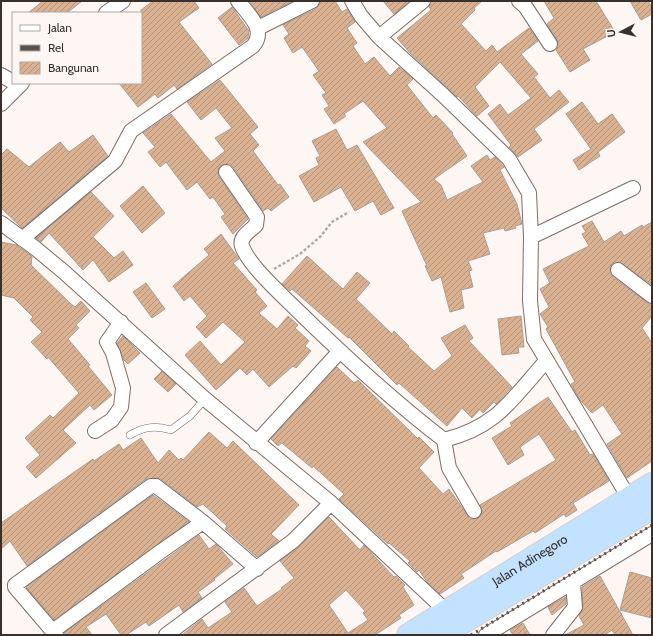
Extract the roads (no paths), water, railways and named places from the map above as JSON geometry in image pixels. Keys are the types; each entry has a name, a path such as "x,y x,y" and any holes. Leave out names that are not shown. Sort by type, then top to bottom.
{"highway":[{"name":"Jalan Adinegoro","path":"408,635 652,484"},
{"name":"Jalan Adinegoro","path":"442,635 652,508"}],"street":[{"path":"107,12 123,1"},
{"path":"22,239 110,166 115,161 131,131 253,46 259,36 258,28 238,1"},
{"path":"258,28 312,1"},
{"path":"352,1 361,16 379,37 443,95 509,159 528,193 531,237 530,301 534,339 629,498"},
{"path":"379,37 423,1"},
{"path":"519,1 525,6 550,44"},
{"path":"1,75 12,81"},
{"path":"1,104 17,84"},
{"path":"226,172 257,217 256,225 244,236 242,241 242,246 248,255 263,275 340,351 444,440 449,468 474,511"},
{"path":"531,237 633,188"},
{"path":"1,223 41,252 121,322 205,399 256,443 331,503 446,611"},
{"path":"618,270 652,296"},
{"path":"95,431 112,420 121,407 123,388 113,353 107,342 121,322"},
{"path":"256,443 340,351"},
{"path":"444,440 475,430 503,411 546,361"},
{"path":"203,522 160,552 55,633 15,587 15,585 151,486 156,486 203,522 257,569"},
{"path":"166,635 293,541 331,503"},
{"path":"486,635 607,563 652,534"},
{"path":"594,543 607,563"},
{"path":"553,635 575,606 572,583"}],"lane":[{"path":"130,436 141,429 153,427 171,430 190,416 205,399"}],"railway":[{"path":"471,635 652,525"}]}
